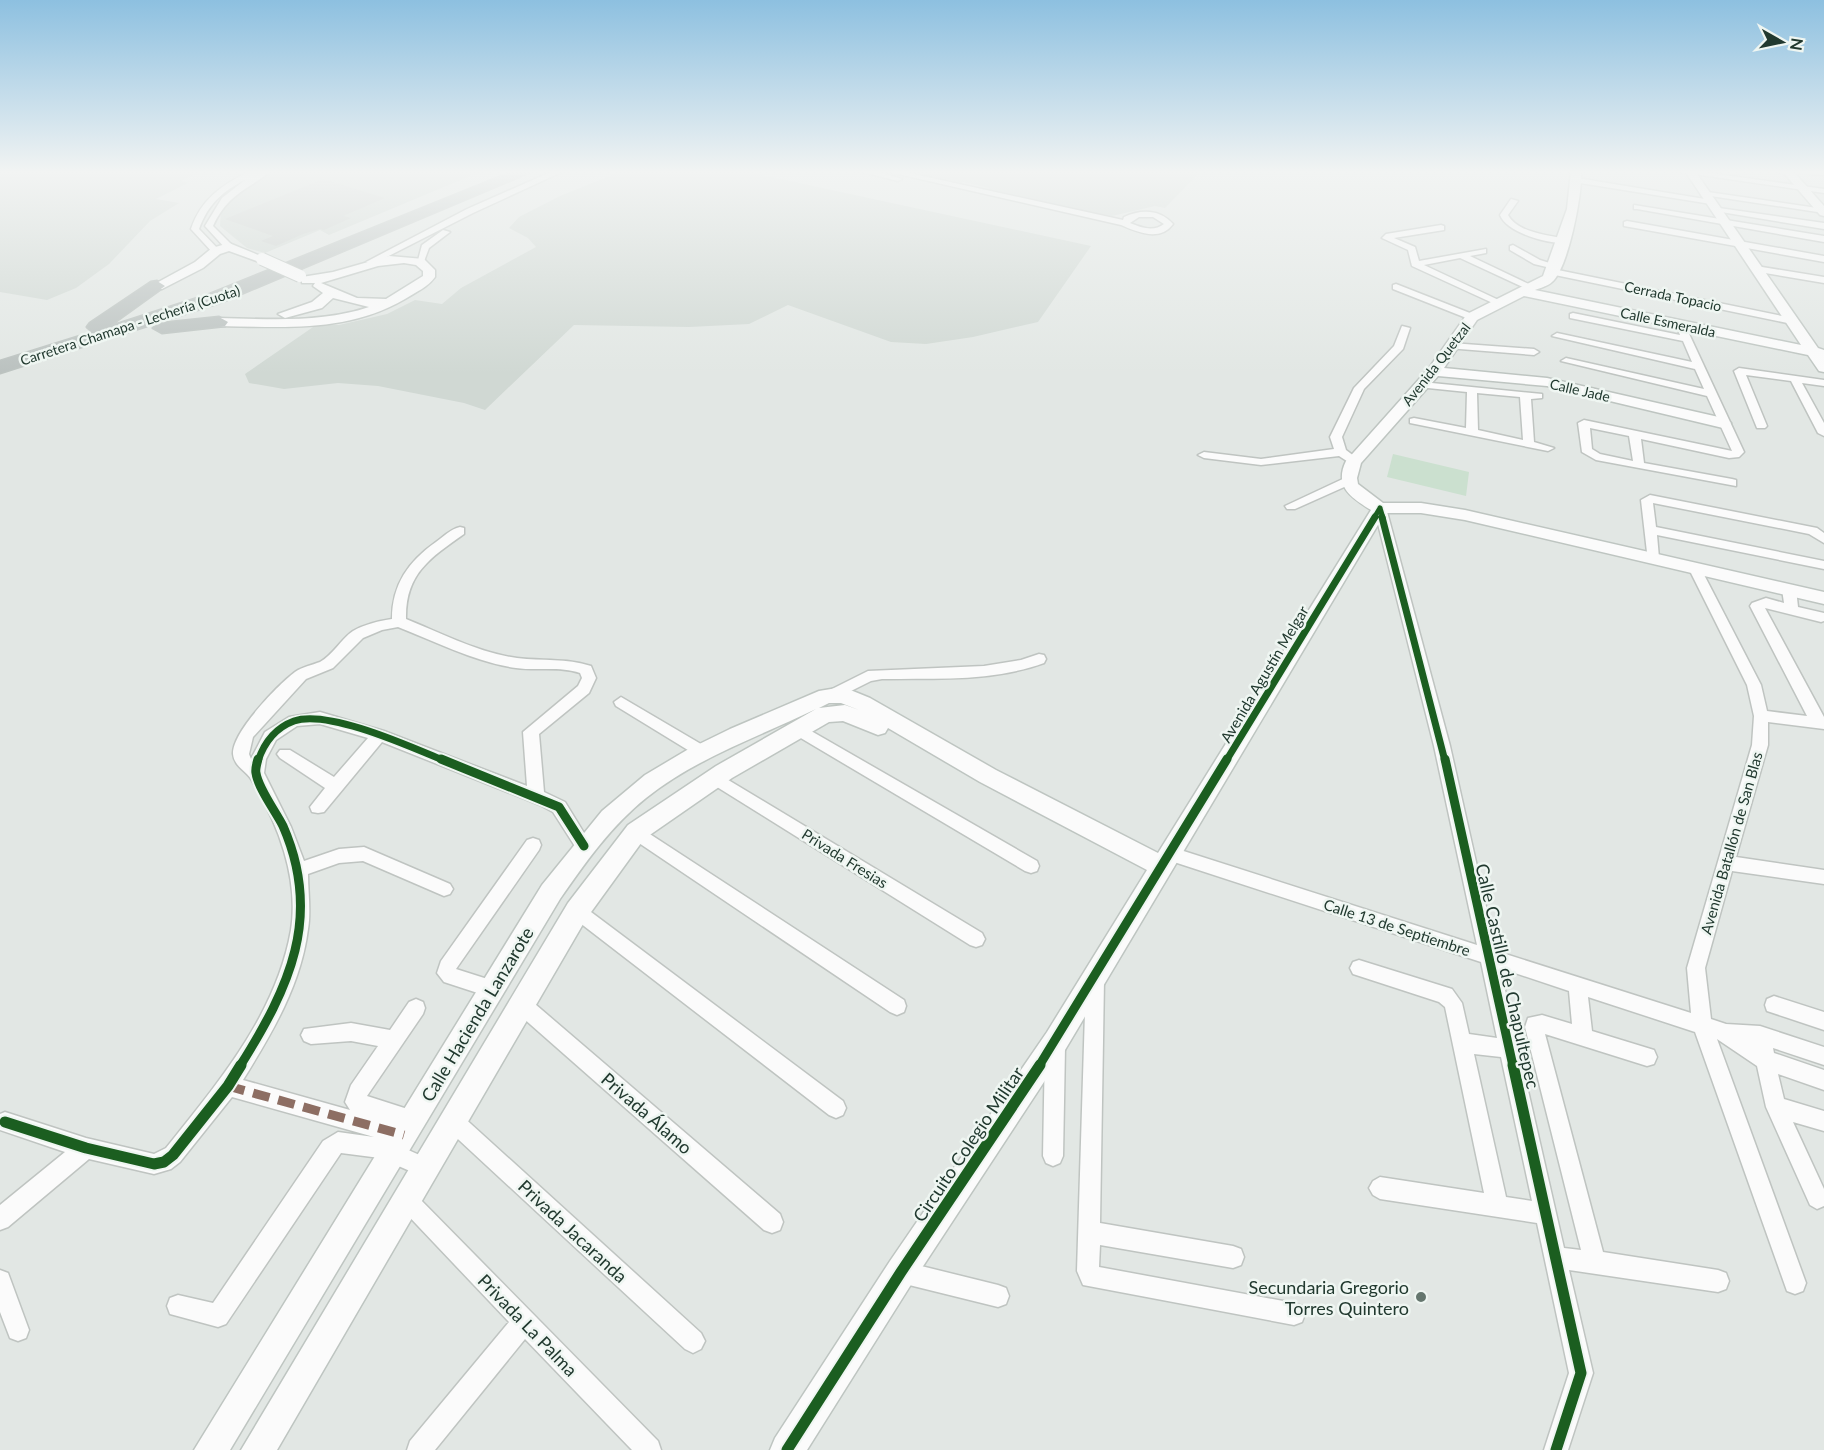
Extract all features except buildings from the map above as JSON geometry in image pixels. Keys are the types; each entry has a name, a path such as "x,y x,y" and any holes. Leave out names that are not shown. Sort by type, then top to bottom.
{"highway":[{"name":"Carretera Chamapa - Lechería (Cuota)","path":"198,300 345,239"},
{"name":"Carretera Chamapa - Lechería (Cuota)","path":"0,368 73,341 288,270 363,239"},
{"path":"157,286 151,296 159,301 198,300"},
{"path":"73,341 109,320 157,286"},
{"path":"198,300 192,310 193,317 219,322"},
{"path":"73,341 219,322"},
{"name":"Carretera Chamapa - Lechería (Cuota)","path":"0,358 73,341"}],"main road":[{"path":"1734,239 1792,321 1819,353 1824,368"},
{"path":"1554,269 1563,241"},
{"path":"157,286 200,265 223,249 262,259 332,294 363,304 394,300"},
{"path":"219,322 333,321 363,315 394,300 429,277 429,270 420,262 398,258 370,262 332,277 303,278"},
{"name":"Avenida Quetzal","path":"1347,481 1348,471 1354,461 1422,385 1472,317 1545,283 1554,269"},
{"path":"219,322 305,310 317,305 332,294 354,270"},
{"name":"Calle Esmeralda","path":"1528,290 1680,325 1819,353"},
{"name":"Calle Jade","path":"1434,370 1547,382 1723,423"},
{"path":"1347,481 1352,490 1380,508 1421,508 1465,515 1824,597"},
{"name":"Avenida Agustín Melgar","path":"1163,866 1380,508"},
{"path":"836,703 857,716 985,780 1163,866"},
{"name":"Calle Hacienda Lanzarote","path":"258,1450 577,911 636,832 715,778 799,730 836,703"},
{"name":"Calle Hacienda Lanzarote","path":"211,1450 551,892 584,846 651,782 701,751 836,703"},
{"name":"Circuito Colegio Militar","path":"787,1450 901,1272 1056,1041 1163,866"}],"street":[{"path":"209,239 223,249"},
{"path":"217,239 223,249"},
{"path":"370,262 416,239"},
{"path":"420,262 425,247 435,239"},
{"path":"1391,239 1412,249 1415,264"},
{"path":"1553,239 1563,241"},
{"path":"1708,239 1824,259"},
{"name":"Cerrada Topacio","path":"1513,248 1527,255 1537,264 1554,269 1792,321"},
{"path":"1415,264 1464,257 1483,251"},
{"path":"1464,257 1528,290"},
{"path":"1415,264 1500,303"},
{"path":"1755,269 1824,280"},
{"path":"1396,287 1472,317"},
{"path":"1573,316 1686,339"},
{"path":"1680,325 1709,393 1738,452 1736,455 1692,461 1639,465 1590,454 1586,450 1582,426 1589,423 1634,433 1692,461 1732,483"},
{"path":"1354,461 1341,452 1336,437 1354,396 1398,347 1405,328"},
{"path":"1557,336 1697,366"},
{"path":"1451,346 1534,352"},
{"path":"1566,361 1709,393"},
{"path":"1761,426 1739,371 1824,383"},
{"path":"1794,378 1824,433"},
{"path":"1422,385 1538,396"},
{"path":"1472,391 1472,433"},
{"path":"1525,395 1529,444"},
{"path":"1414,421 1548,448"},
{"path":"1634,433 1639,465"},
{"path":"1204,455 1261,462 1341,452"},
{"path":"1292,506 1347,481"},
{"path":"1653,558 1647,500 1654,499 1813,531 1824,539"},
{"name":"Calle Castillo de Chapultepec","path":"1380,508 1442,746 1581,1373 1556,1450"},
{"path":"1649,530 1824,565"},
{"path":"399,622 397,604 400,588 408,576 437,547 460,531"},
{"name":"Avenida Batallón de San Blas","path":"1694,567 1754,685 1761,716 1760,746 1695,968 1702,1025 1795,1283"},
{"path":"1789,589 1792,610"},
{"path":"1821,617 1766,603 1757,606 1821,723"},
{"path":"4,1122 86,1148 154,1164 164,1162 173,1155 228,1086 269,1020 289,975 300,928 299,870 283,827 256,773 245,764 241,754 246,735 257,720 301,675 336,659 358,635 379,626 399,622 490,657 517,663 572,665 586,670 589,678 584,689 531,732 536,797"},
{"path":"836,703 868,676 995,670 1024,667 1039,659"},
{"path":"621,702 701,751"},
{"path":"1761,716 1821,723"},
{"path":"256,773 258,759 265,745 280,729 294,721 320,718 379,735 559,807 584,846"},
{"path":"799,730 1031,866"},
{"path":"318,807 379,735"},
{"path":"285,754 335,786"},
{"name":"Privada Fresias","path":"715,778 976,939"},
{"path":"636,832 897,1006"},
{"path":"493,989 450,976 446,973 447,967 533,845"},
{"path":"299,870 339,856 364,854 444,889"},
{"path":"1726,863 1824,877"},
{"name":"Calle 13 de Septiembre","path":"1163,866 1488,957 1726,1033 1761,1035 1824,1056"},
{"path":"577,911 836,1108"},
{"path":"1359,968 1445,995 1453,1004 1464,1044 1497,1206"},
{"path":"1095,976 1088,1271 1091,1277 1294,1314"},
{"path":"1578,985 1583,1036"},
{"name":"Privada Álamo","path":"521,1004 772,1222"},
{"path":"1774,1005 1824,1021"},
{"path":"416,1008 358,1092 355,1102 403,1136 426,1168"},
{"path":"1595,1263 1534,1027 1535,1024 1542,1024 1647,1056"},
{"path":"310,1035 351,1032 394,1040"},
{"name":"Calle 13 de Septiembre","path":"1726,1033 1765,1060 1824,1080"},
{"path":"1761,1035 1776,1107 1816,1198"},
{"path":"1053,1156 1056,1041"},
{"path":"1464,1044 1509,1049"},
{"path":"228,1086 403,1136"},
{"path":"1776,1107 1824,1121"},
{"name":"Privada Jacaranda","path":"453,1121 693,1341"},
{"path":"178,1306 218,1316 330,1148 338,1142 381,1149 403,1136"},
{"path":"0,1219 86,1148"},
{"path":"1380,1188 1546,1214"},
{"name":"Privada La Palma","path":"407,1200 649,1450"},
{"path":"1089,1232 1233,1257"},
{"path":"1556,1258 1718,1281"},
{"path":"901,1272 998,1296"},
{"path":"0,1281 18,1330"},
{"path":"419,1450 525,1321"}],"shaded area":[{"path":"0,239 133,239 109,264 76,288 47,300 0,292"},
{"path":"236,239 299,239 265,253 247,248"},
{"path":"529,239 1057,239 1091,246 1038,322 973,337 926,344 891,342 788,305 749,324 689,327 574,325 485,410 464,403 378,386 338,383 284,389 249,383 245,374 316,325 339,325 387,314 415,300 442,304 461,288 536,247"}],"green space":[{"path":"1393,454 1469,472 1466,496 1387,477"}],"marked path":[{"path":"228,1086 404,1135"}],"cycle path":[{"path":"1380,508 1442,746 1581,1373 1556,1450"},
{"path":"787,1450 901,1272 1056,1041 1380,508"},
{"path":"5,1122 86,1148 154,1164 164,1162 173,1155 228,1086 269,1020 289,975 300,928 299,870 283,827 256,773 258,759 270,736 294,721 320,718 379,735 546,800 559,807 584,846"}],"place":[{"name":"Secundaria Gregorio Torres Quintero","path":"1421,1297"}]}
